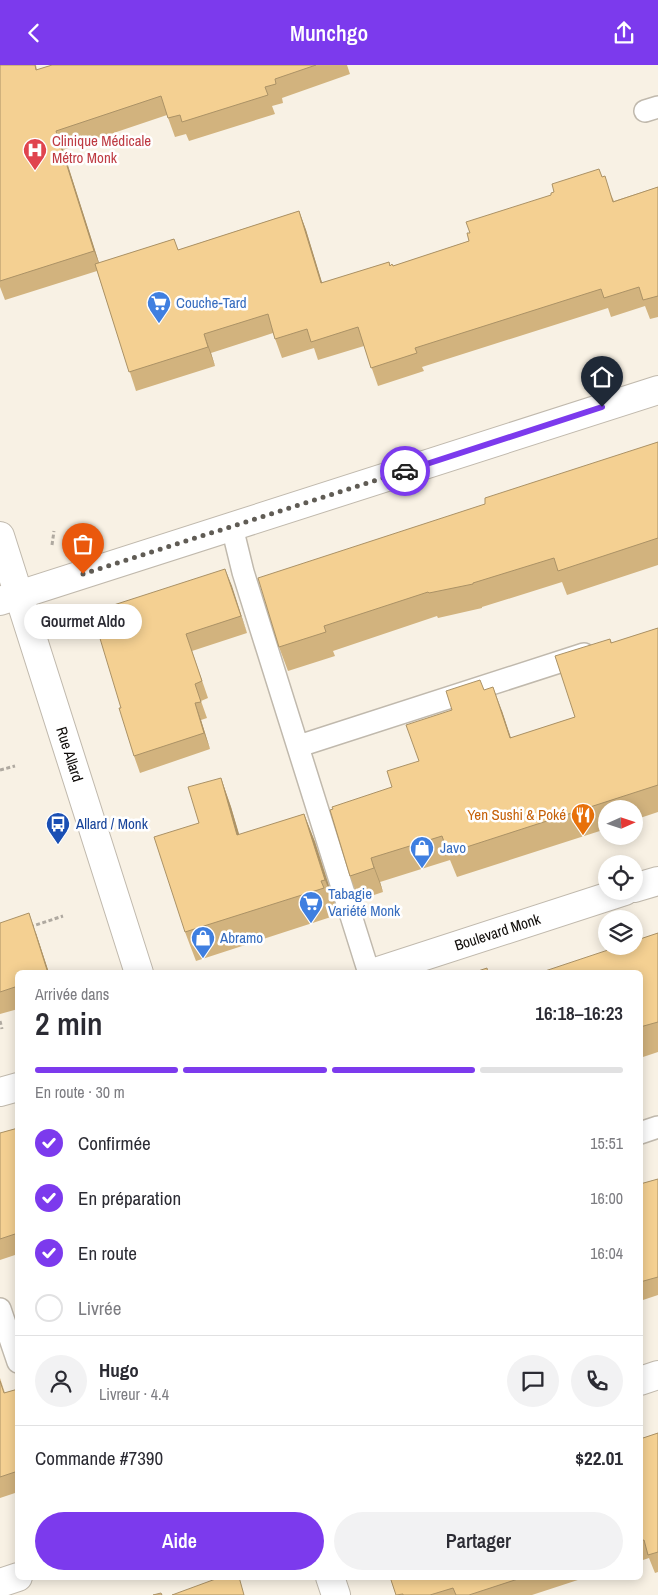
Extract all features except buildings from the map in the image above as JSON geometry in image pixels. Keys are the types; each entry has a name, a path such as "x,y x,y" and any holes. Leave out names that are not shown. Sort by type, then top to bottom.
{"street":[{"path":"9,598 658,390"},
{"name":"Rue Allard","path":"0,537 9,598 138,970"},
{"path":"643,885 658,881"},
{"name":"Boulevard Monk","path":"380,970 598,900"},
{"path":"0,1092 15,1088"},
{"path":"643,1380 658,1375"},
{"path":"0,1583 15,1578"},
{"path":"331,1580 336,1595"}],"lane":[{"path":"232,527 243,572 370,970"},
{"path":"299,746 601,648"},
{"path":"643,1132 658,1127"},
{"path":"0,1309 4,1334 15,1357"}],"path":[{"path":"52,545 54,531"},
{"path":"75,616 86,626"},
{"path":"0,771 15,766"},
{"path":"24,928 63,916"},
{"path":"0,1021 2,1029"}],"way so far":[{"path":"83,574 405,471"}],"place":[{"name":"Clinique Médicale Métro Monk","path":"35,171"},
{"name":"Couche-Tard","path":"159,324"},
{"name":"Gourmet Aldo","path":"83,574"},
{"name":"Yen Sushi & Poké","path":"583,836"},
{"name":"Allard / Monk","path":"58,845"},
{"name":"Javo","path":"422,869"},
{"name":"Tabagie Variété Monk","path":"311,924"},
{"name":"Abramo","path":"203,959"}],"route":[{"path":"405,471 602,407"}]}
